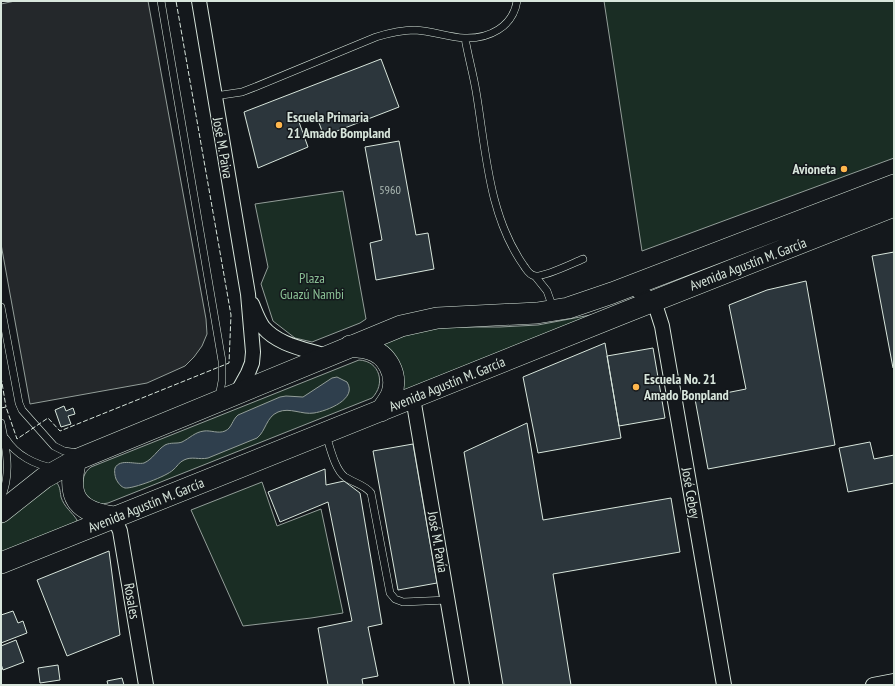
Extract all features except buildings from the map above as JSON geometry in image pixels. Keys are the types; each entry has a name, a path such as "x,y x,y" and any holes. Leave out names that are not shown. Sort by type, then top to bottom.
{"main road":[{"name":"Avenida Agustín M. García","path":"1,512 44,478 74,461 401,326 437,318 538,313 593,300 894,185"},
{"name":"Avenida Agustín M. García","path":"1,563 894,206"},
{"path":"350,346 370,349 381,354 392,370 394,380 392,393 381,411"},
{"path":"74,461 72,484 76,499 87,510 98,515 114,517"}],"street":[{"name":"José M. Paiva","path":"199,1 248,294"},
{"path":"630,286 654,301"},
{"path":"228,397 248,373 252,363 253,352 248,294"},
{"path":"248,294 262,326 270,333 283,341 326,356"},
{"name":"José Cebey","path":"654,301 662,326 724,685"},
{"name":"José M. Pavía","path":"413,398 462,685"},
{"name":"Rosales","path":"114,517 120,532 146,685"},
{"path":"874,685 894,681"}],"lane":[{"path":"161,1 222,361 222,381 228,397"},
{"path":"215,96 242,92 376,37 396,32 413,30 465,38 479,37 494,33 509,21 515,12 517,1"},
{"path":"465,38 476,90 489,179 501,221 516,254 530,274 535,276 547,291 554,310"},
{"path":"535,276 583,259"},
{"path":"1,306 19,403 22,410 54,446 74,461"},
{"path":"1,423 6,448 8,478 1,498"},
{"path":"325,433 339,471 345,477 368,489 371,494 390,593 395,599 403,602 448,600"},
{"path":"3,434 10,446 18,454 40,465 74,461"}],"green space":[{"path":"604,1 894,1 894,158 642,251"},
{"name":"Plaza Guazú Nambi","path":"343,191 366,319 360,323 312,342 295,338 273,321 261,284 268,267 255,204"},
{"path":"601,313 407,391 402,390 391,351 383,343 385,341 426,329 538,325"},
{"path":"359,360 372,364 379,374 379,386 372,398 108,503 96,503 82,490 84,477 86,472 91,467"},
{"path":"56,482 59,487 62,501 77,520 76,523 1,553 1,524 25,503"},
{"path":"262,482 277,526 321,509 343,613 243,626 191,510"}],"shaded area":[{"path":"15,1 148,1 206,319 207,334 202,346 185,366 147,383 30,404 1,244 1,4"}],"water":[{"path":"337,377 347,382 349,388 345,399 333,407 314,413 287,410 278,412 271,417 257,438 208,458 190,458 184,460 170,473 142,484 125,488 120,485 116,479 115,468 121,463 144,463 167,444 182,442 201,432 225,431 229,428 238,415 280,397 303,397 332,378"}],"fence":[{"path":"1,408 6,407 17,439 48,418 60,431 229,363 231,315 176,1"},
{"path":"1,377 6,407"}],"place":[{"name":"Escuela Primaria 21 Amado Bompland","path":"279,125"},
{"name":"Avioneta","path":"844,169"},
{"name":"Escuela No. 21 Amado Bonpland","path":"636,387"}]}
